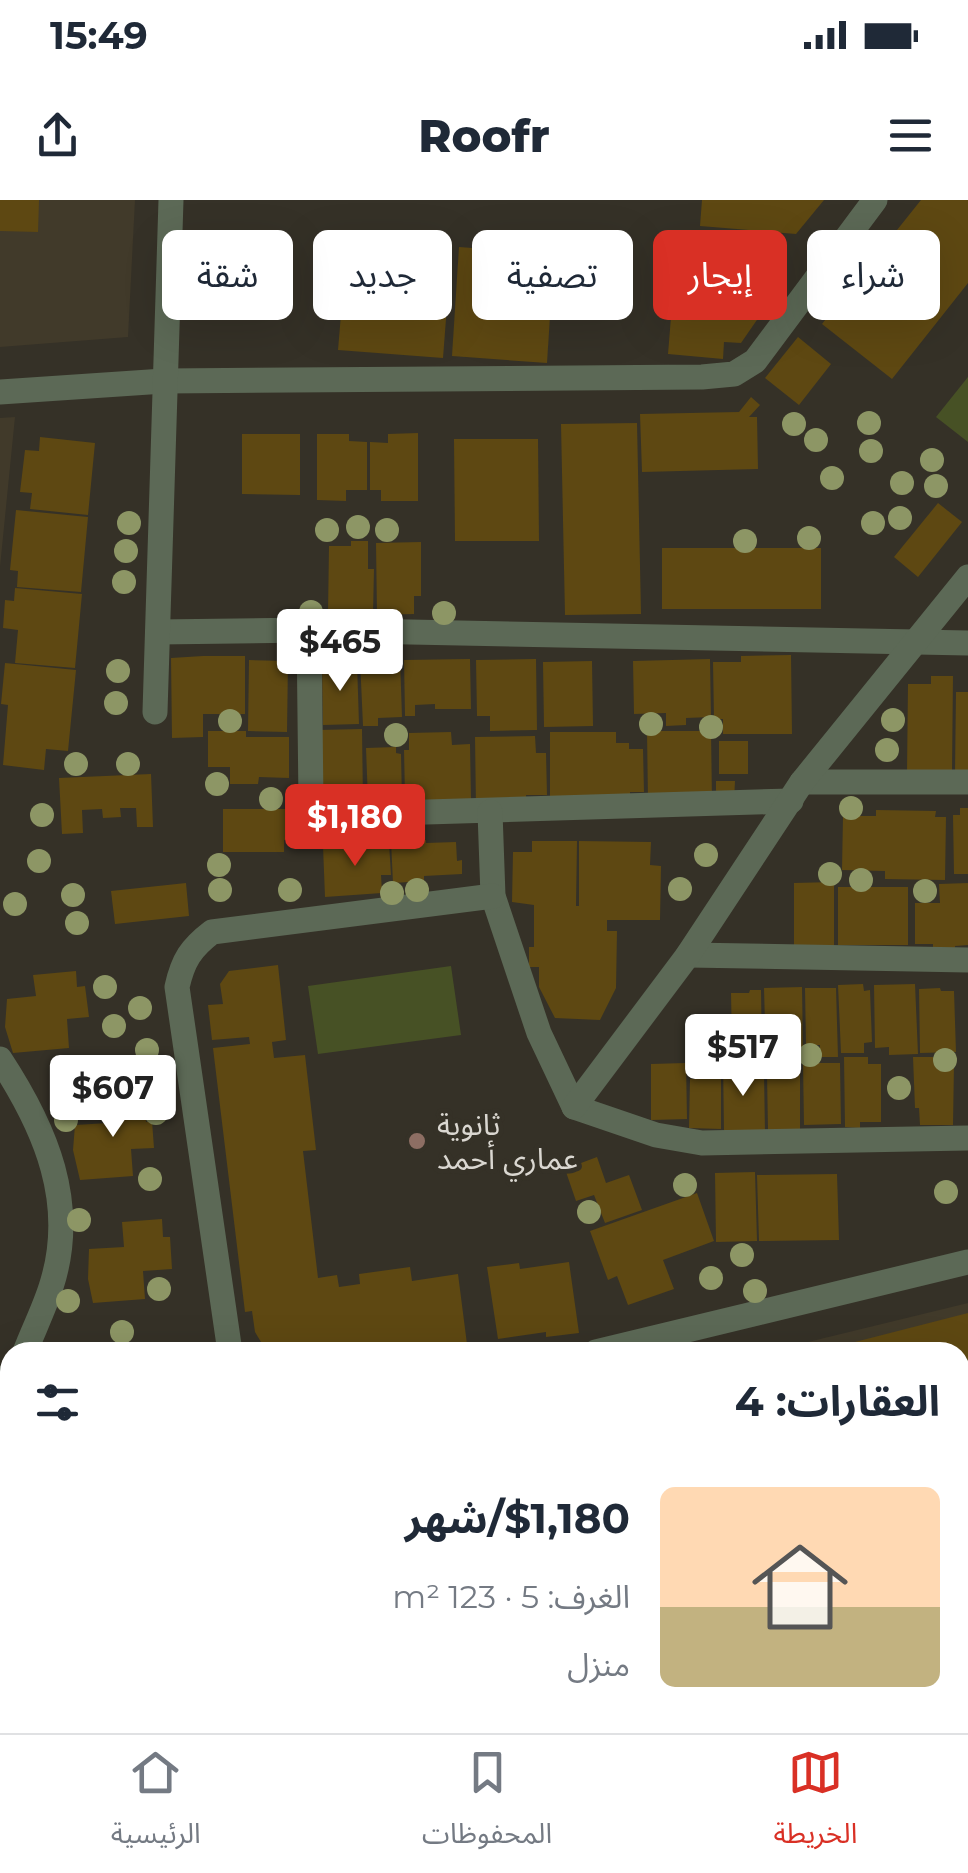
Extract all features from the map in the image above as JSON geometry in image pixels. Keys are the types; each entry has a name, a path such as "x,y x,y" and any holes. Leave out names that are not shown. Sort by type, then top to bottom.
{"street":[{"path":"155,712 171,200"},
{"path":"0,392 164,382 702,378 734,374 754,360 875,200"},
{"path":"574,1107 688,956 797,792 968,577"},
{"path":"158,632 309,630 968,643"},
{"path":"309,630 310,803 316,811 327,815 490,812 968,782"},
{"path":"490,812 493,896 540,1033 574,1107 656,1135 702,1143 968,1138"},
{"path":"229,1342 178,987 182,964 193,947 212,932 493,896"},
{"path":"688,956 968,960"},
{"path":"0,1060 20,1090 56,1172 62,1214 52,1284 29,1342"},
{"path":"637,1342 968,1262"}],"shaded area":[{"path":"0,200 135,200 128,337 0,347"},
{"path":"15,417 0,567 0,418"},
{"path":"968,1303 968,1342 808,1342"}],"green space":[{"path":"968,377 968,442 936,417"},
{"path":"451,966 461,1035 318,1054 308,986"}],"building":[{"path":"0,200 39,200 38,232 0,231"},
{"path":"702,200 824,200 796,234 787,230 700,226"},
{"path":"921,200 968,200 968,283 940,318 940,230 897,230"},
{"path":"459,247 472,248 472,320 550,320 547,363 452,356"},
{"path":"341,320 446,320 443,358 338,350"},
{"path":"671,320 757,320 741,343 724,342 723,359 668,354"},
{"path":"825,320 939,320 892,379 822,324"},
{"path":"798,337 831,364 799,405 765,378"},
{"path":"751,397 760,405 749,417 757,417 758,469 642,472 640,414 739,412"},
{"path":"637,423 641,614 565,615 561,424"},
{"path":"418,433 418,501 381,501 381,490 370,490 370,442 388,443 388,434"},
{"path":"242,434 300,434 300,495 242,494"},
{"path":"317,434 349,434 349,441 367,442 367,490 346,490 346,501 317,500"},
{"path":"40,437 95,443 88,515 30,509 32,493 20,492 25,450 39,451"},
{"path":"454,439 538,439 539,541 455,541"},
{"path":"938,503 962,522 918,577 894,557"},
{"path":"16,510 88,517 81,592 17,587 18,571 10,570"},
{"path":"351,541 368,541 368,569 374,569 373,614 328,614 329,546 351,546"},
{"path":"421,542 421,596 414,596 414,614 377,615 376,543"},
{"path":"662,548 821,548 821,609 662,609"},
{"path":"15,588 82,594 75,668 15,663 18,630 3,628 5,600 14,601"},
{"path":"791,655 792,734 723,734 723,719 714,719 713,662 741,662 741,656"},
{"path":"245,656 245,714 203,714 203,737 172,738 171,658"},
{"path":"400,658 402,717 378,718 378,726 363,726 360,659"},
{"path":"470,659 471,709 415,705 415,716 405,716 404,660"},
{"path":"536,659 537,730 490,731 490,716 477,716 476,660"},
{"path":"710,659 711,717 686,718 686,725 666,726 666,713 634,714 633,661"},
{"path":"249,660 288,661 287,732 248,731"},
{"path":"592,661 593,726 544,727 543,662"},
{"path":"357,662 359,724 323,725 322,663"},
{"path":"5,663 76,670 68,751 46,749 44,770 3,765 8,705 1,704"},
{"path":"931,676 953,676 952,773 907,773 908,684 931,684"},
{"path":"956,692 968,692 968,772 955,772"},
{"path":"362,729 363,802 319,803 318,730"},
{"path":"208,731 246,731 246,737 289,737 289,778 259,777 258,784 230,784 230,767 208,767"},
{"path":"647,731 711,731 712,801 648,801"},
{"path":"451,732 452,745 470,744 471,800 424,801 424,795 405,796 404,750 409,750 409,733"},
{"path":"550,732 616,732 616,743 629,743 629,749 643,749 644,792 630,792 630,802 550,802"},
{"path":"535,736 536,753 546,753 547,795 526,795 527,807 476,808 475,737"},
{"path":"719,741 748,741 748,774 719,774"},
{"path":"396,747 396,753 401,754 402,800 368,801 366,748"},
{"path":"151,774 153,827 137,827 136,808 120,808 121,817 103,818 102,809 82,810 83,833 62,834 59,778"},
{"path":"716,781 735,781 734,801 716,801"},
{"path":"960,808 968,808 968,874 954,874 953,815 960,815"},
{"path":"223,809 286,809 285,815 293,815 292,840 284,840 284,852 223,852"},
{"path":"876,810 936,811 935,817 946,817 945,880 885,879 885,871 842,870 843,816 876,816"},
{"path":"391,841 456,842 462,874 393,883"},
{"path":"532,841 577,841 576,906 579,841 651,842 650,865 661,866 660,920 607,920 607,931 617,931 616,988 600,1020 555,1018 539,987 539,967 529,967 529,947 534,947 534,905 512,902 513,852 532,852"},
{"path":"389,843 391,875 381,875 382,893 325,897 323,846"},
{"path":"834,882 834,946 794,947 794,883"},
{"path":"186,883 189,916 115,924 111,891"},
{"path":"968,883 968,945 955,946 955,953 933,953 933,944 915,944 915,903 940,903 939,884"},
{"path":"838,887 908,887 908,945 838,945"},
{"path":"278,965 286,1040 272,1042 274,1058 305,1055 316,1150 303,1151 318,1278 337,1275 339,1287 360,1284 359,1274 410,1267 412,1281 458,1274 467,1342 261,1342 252,1311 245,1312 213,1048 250,1044 249,1037 212,1040 208,1005 223,1004 220,984 229,971"},
{"path":"76,971 77,987 85,986 89,1017 67,1019 69,1048 13,1053 5,1027 7,999 36,996 33,975"},
{"path":"863,984 864,991 870,990 872,1042 864,1043 864,1053 841,1053 838,985"},
{"path":"915,984 918,1054 889,1055 889,1047 875,1048 874,985"},
{"path":"802,987 803,1049 785,1049 786,1059 766,1060 764,988"},
{"path":"805,988 836,988 838,1057 820,1057 820,1045 806,1045"},
{"path":"919,989 954,991 956,1052 920,1053"},
{"path":"761,990 762,1055 748,1055 748,1043 732,1044 731,993"},
{"path":"844,1057 868,1057 868,1064 881,1064 881,1122 860,1122 860,1128 845,1127"},
{"path":"913,1057 933,1057 934,1065 954,1064 953,1125 920,1125 919,1108 915,1108"},
{"path":"723,1060 748,1060 748,1074 764,1073 765,1133 724,1133"},
{"path":"686,1063 687,1119 651,1120 651,1064"},
{"path":"803,1063 840,1063 841,1124 804,1125"},
{"path":"800,1073 800,1130 768,1130 767,1074"},
{"path":"690,1079 721,1079 721,1129 689,1128"},
{"path":"144,1096 146,1122 152,1121 154,1148 131,1149 133,1176 80,1180 73,1150 75,1125 108,1123 106,1099"},
{"path":"597,1157 606,1183 629,1175 642,1210 605,1223 594,1195 576,1201 565,1169"},
{"path":"755,1172 757,1241 716,1242 715,1173"},
{"path":"837,1174 839,1240 759,1241 757,1175"},
{"path":"697,1193 714,1241 663,1260 674,1289 628,1305 617,1276 608,1280 590,1231"},
{"path":"162,1219 163,1237 170,1237 172,1269 143,1271 145,1299 93,1303 88,1279 89,1249 124,1247 122,1222"},
{"path":"569,1262 579,1333 546,1337 546,1332 498,1339 487,1267 519,1263 520,1269"},
{"path":"968,1313 968,1342 855,1342"}],"place":[{"name":"ثانوية عماري أحمد","path":"417,1141"}]}
